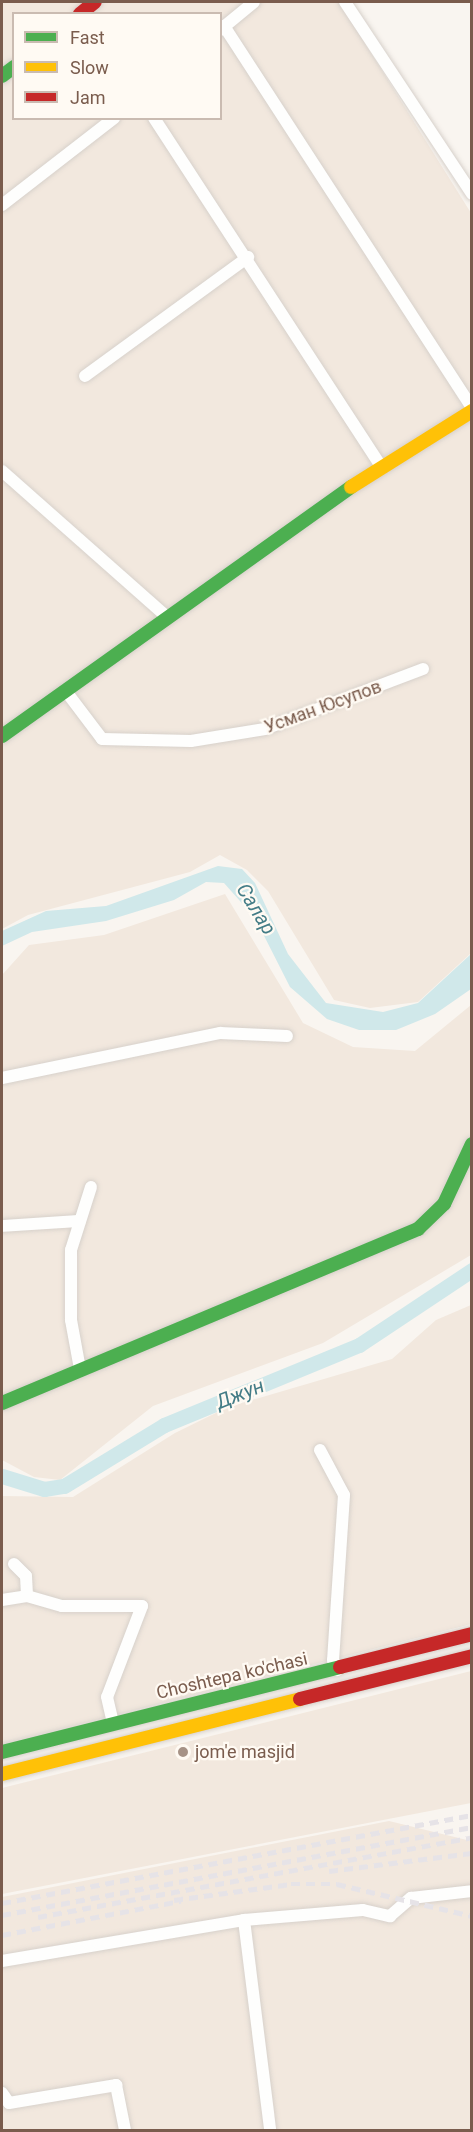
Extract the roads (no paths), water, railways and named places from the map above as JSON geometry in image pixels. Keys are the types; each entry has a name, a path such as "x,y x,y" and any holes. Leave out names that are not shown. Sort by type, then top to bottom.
{"street":[{"path":"81,12 95,2"},
{"path":"2,736 381,466 471,410 222,28 254,2"},
{"path":"345,2 471,194"},
{"path":"2,205 111,120"},
{"path":"155,120 249,257 381,466"},
{"path":"85,376 249,257"},
{"path":"2,471 167,617"},
{"name":"Усман Юсупов","path":"65,690 102,739 191,741 265,729 423,669"},
{"path":"2,1078 220,1033 287,1036"},
{"path":"2,1403 418,1229 444,1204 471,1144"},
{"path":"80,1369 70,1320 71,1250 91,1187"},
{"path":"2,1226 80,1221"},
{"path":"320,1450 344,1495 333,1648 337,1670"},
{"path":"14,1563 26,1576 27,1596"},
{"path":"2,1600 27,1596 62,1606 142,1606 108,1697 113,1722"},
{"name":"Choshtepa ko'chasi","path":"2,1752 113,1722 337,1670 471,1634"},
{"name":"Choshtepa ko'chasi","path":"2,1774 471,1656"},
{"path":"2,1961 244,1920 363,1910 390,1916 411,1898 471,1891"},
{"path":"244,1920 270,2130"},
{"path":"2,2093 9,2103 116,2085 125,2130"}],"water":[{"name":"Салар","path":"218,866 242,869 255,883 288,954 326,1003 383,1012 418,1003 471,954 471,989 435,1014 396,1030 359,1030 327,1019 290,987 255,918 224,883 206,882 174,900 106,921 32,932 2,946 2,931 46,911 106,906"}],"waterway":[{"name":"Джун","path":"2,1476 44,1489 64,1486 164,1425 359,1345 472,1270"}],"railway":[{"path":"2,1903 472,1815"},
{"path":"2,1915 472,1827"},
{"path":"38,1917 472,1837"},
{"path":"329,1871 472,1853"},
{"path":"174,1900 291,1884 337,1884 472,1916"},
{"path":"2,1935 181,1901"}],"place":[{"name":"jom'e masjid","path":"183,1752"}]}
